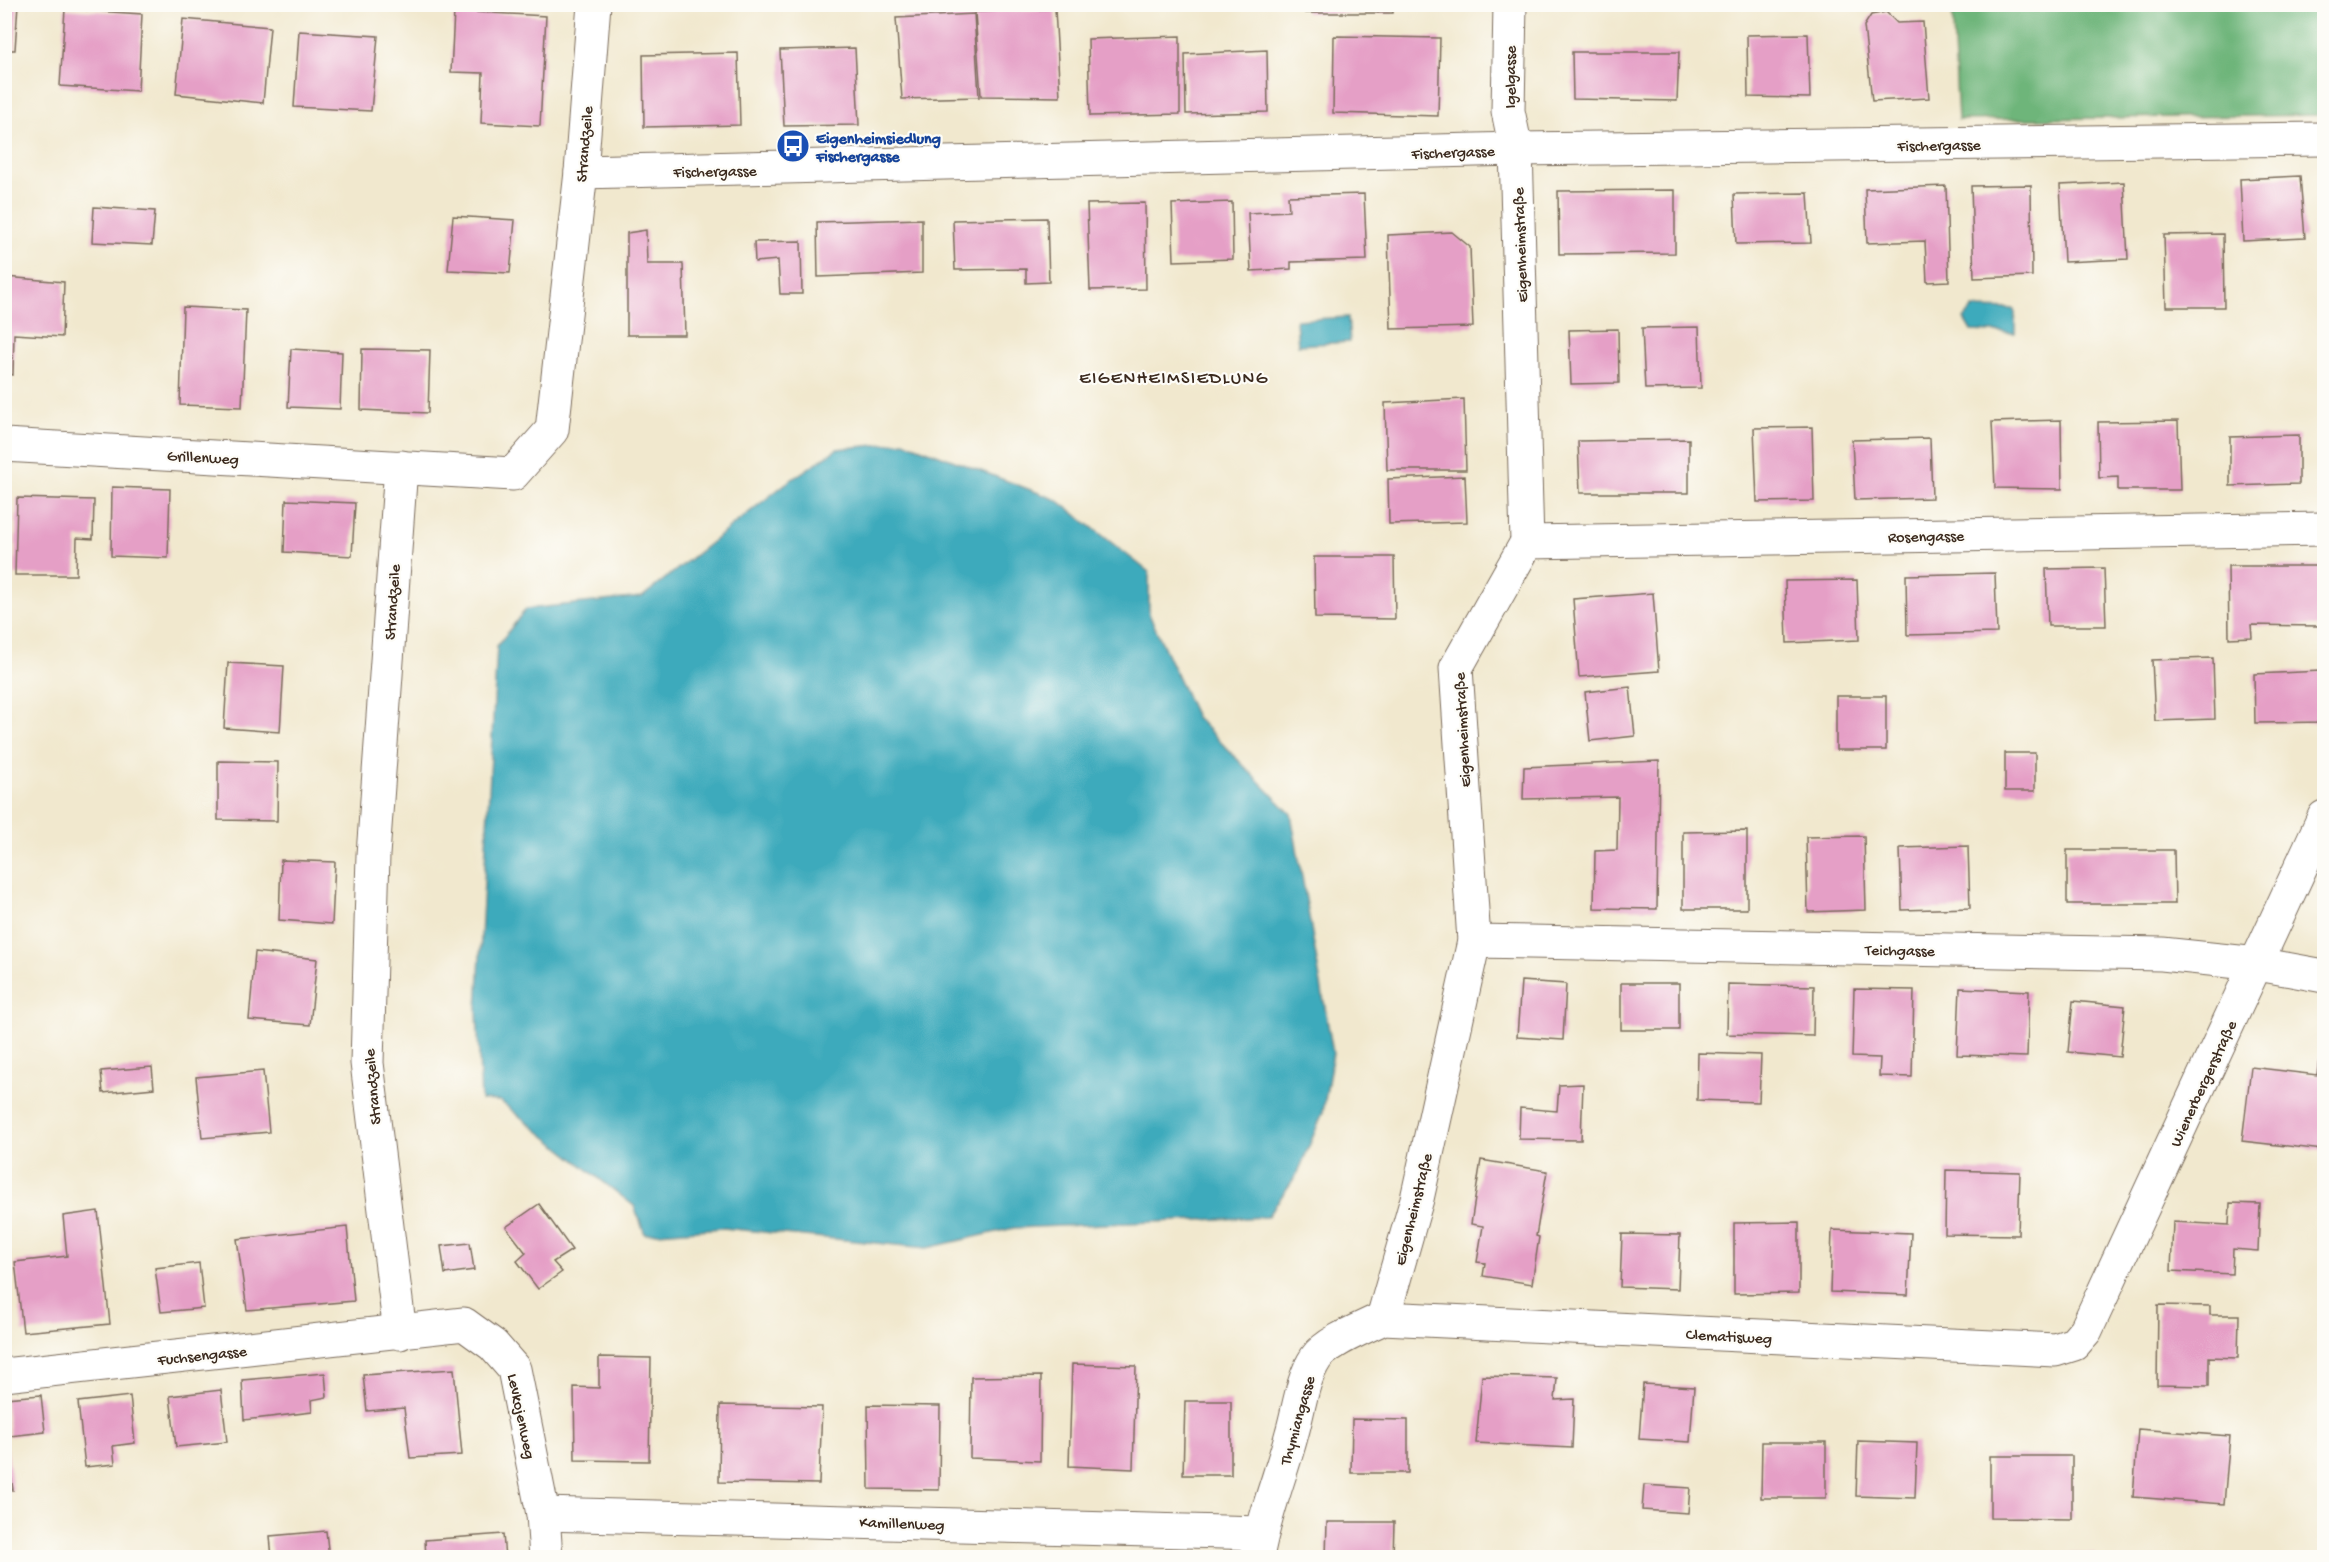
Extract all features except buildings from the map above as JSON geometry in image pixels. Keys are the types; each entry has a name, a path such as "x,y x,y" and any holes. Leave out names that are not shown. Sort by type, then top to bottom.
{"street":[{"name":"Strandzeile","path":"400,1333 367,1063 373,855 401,467 513,474 552,430 581,172 594,4"},
{"name":"Igelgasse","path":"1510,4 1509,111 1516,149"},
{"name":"Fischergasse","path":"581,172 1516,149 2325,139"},
{"name":"Eigenheimstraße","path":"1383,1318 1417,1199 1474,941 1456,668 1527,542 1516,149"},
{"name":"Grillenweg","path":"4,446 401,467"},
{"name":"Rosengasse","path":"1527,542 2325,529"},
{"name":"Wienerbergerstraße","path":"2073,1344 2086,1330 2325,818"},
{"name":"Teichgasse","path":"1474,941 2162,954 2258,964 2325,976"},
{"name":"Clematisweg","path":"1383,1318 2055,1350 2073,1344"},
{"name":"Thymiangasse","path":"1259,1545 1309,1372 1317,1357 1334,1344 1383,1318"},
{"name":"Levkojenweg","path":"400,1333 464,1324 494,1345 514,1369 543,1514 546,1557"},
{"name":"Fuchsengasse","path":"4,1375 400,1333"},
{"name":"Kamillenweg","path":"543,1514 1259,1545"}],"green space":[{"path":"1952,5 2321,5 2324,115 1958,120"}],"water":[{"path":"1973,308 2015,309 2015,333 1971,331 1964,319"},
{"path":"1348,317 1350,342 1298,345 1296,320"},
{"path":"905,442 1057,500 1149,572 1149,614 1196,717 1291,814 1333,1053 1323,1112 1298,1173 1267,1217 1014,1228 927,1248 723,1228 645,1234 634,1206 500,1101 481,1100 477,1010 497,646 526,609 642,597 785,484 837,449"}],"place":[{"name":"Eigenheimsiedlung Fischergasse","path":"793,146"}],"district":[{"name":"EIGENHEIMSIEDLUNG","path":"1174,377"}]}
